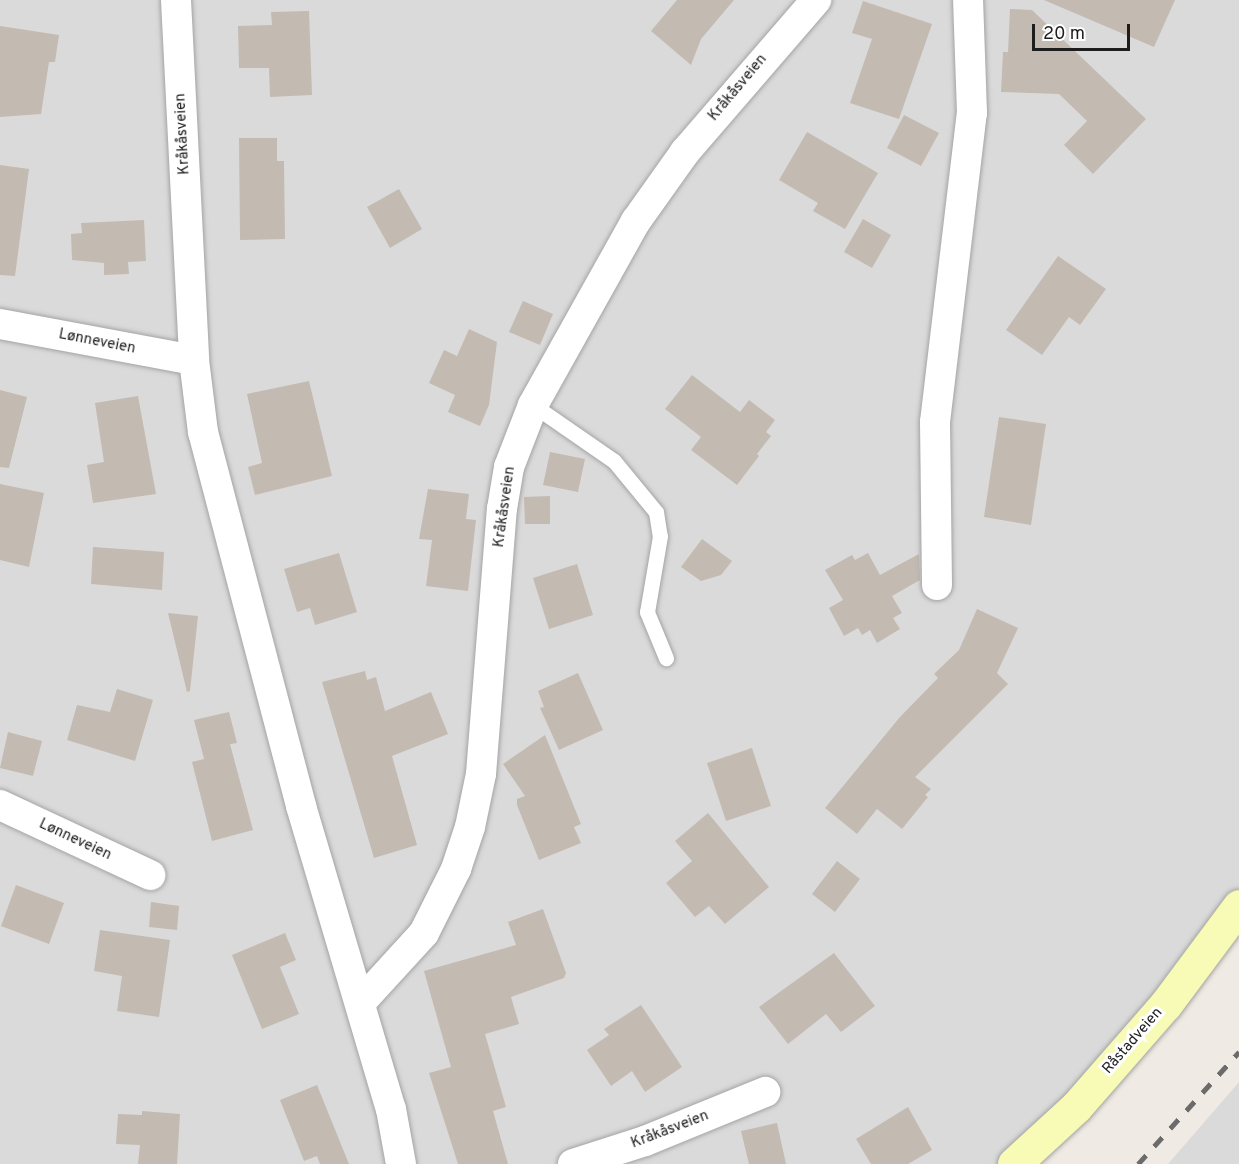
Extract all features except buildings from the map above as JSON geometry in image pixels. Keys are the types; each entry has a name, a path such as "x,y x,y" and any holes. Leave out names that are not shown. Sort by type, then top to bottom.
{"main road":[{"name":"Råstadveien","path":"1014,1164 1091,1090 1166,1004 1239,906"}],"street":[{"name":"Kråkåsveien","path":"176,0 194,360 203,432 248,613 391,1109 401,1164"},
{"name":"Kråkåsveien","path":"361,1002 424,933 456,869 470,826 480,774 502,509 509,466 533,405 636,221 685,152 816,0"},
{"path":"937,585 935,422 972,113 968,0"},
{"name":"Lønneveien","path":"0,324 194,360"},
{"name":"Lønneveien","path":"0,805 150,875"},
{"name":"Kråkåsveien","path":"573,1164 645,1141 765,1092"}],"lane":[{"path":"533,405 614,461 656,512 660,536 652,565 647,612 666,658"}],"shaded area":[{"path":"0,0 1239,0 1239,906 1014,1164 0,1164"},
{"path":"1239,1082 1239,1164 1168,1164"}],"railway":[{"path":"1138,1164 1239,1052"}]}
